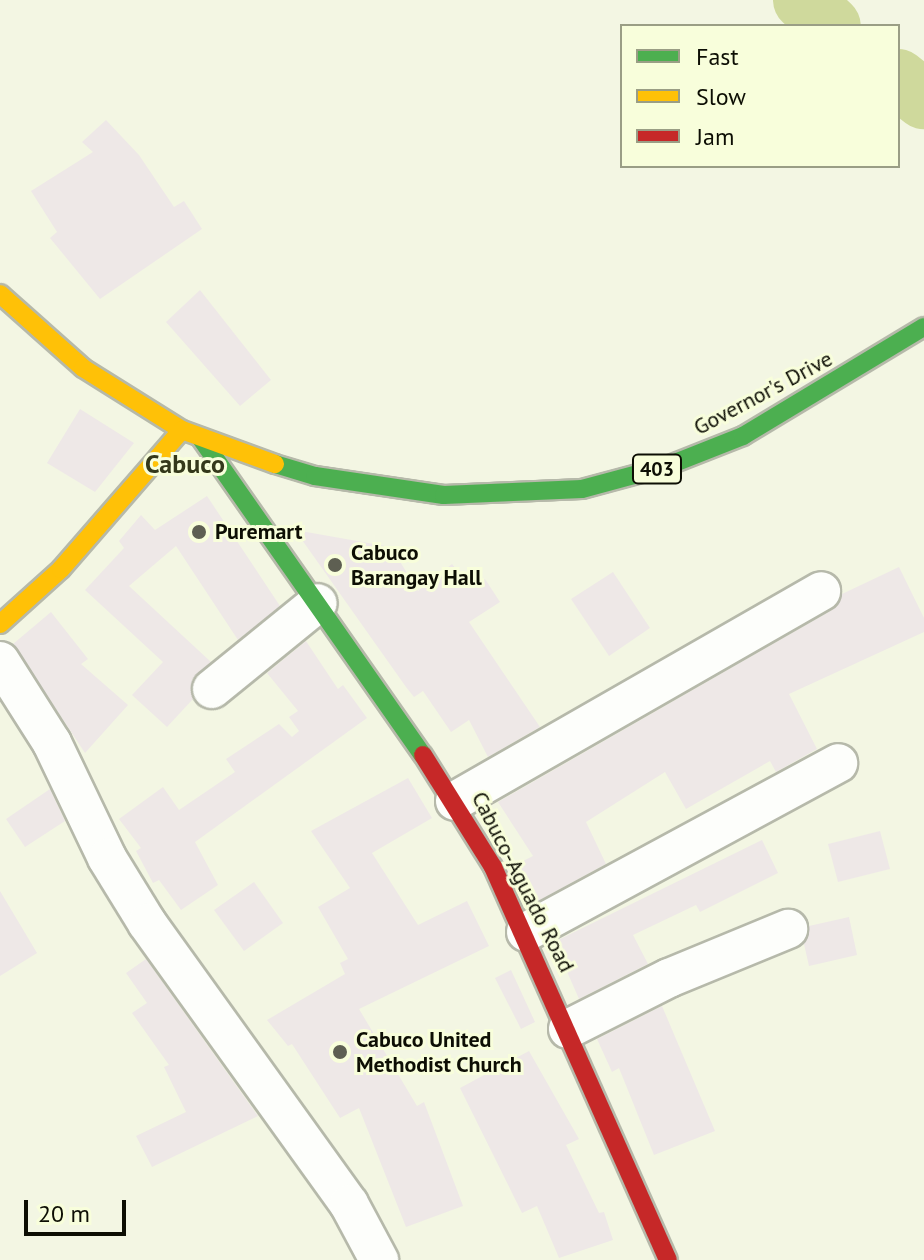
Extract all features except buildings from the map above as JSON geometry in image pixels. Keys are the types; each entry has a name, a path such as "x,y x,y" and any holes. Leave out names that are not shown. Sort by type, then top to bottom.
{"main road":[{"name":"Governor's Drive","path":"0,294 83,368 182,430 275,465 357,485 496,496 582,489 667,466 743,436 924,327"},
{"path":"0,624 61,569 182,430"},
{"name":"Cabuco-Aguado Road","path":"200,437 455,801 526,932 668,1260"}],"street":[{"path":"455,801 821,591"},
{"path":"212,689 318,603"},
{"path":"0,661 52,743 107,858 147,923 349,1204 379,1260"},
{"path":"526,932 838,763"},
{"path":"568,1029 669,978 788,929"}],"waterway":[{"path":"803,0 829,24"},
{"path":"900,81 924,99"}],"traffic: fast":[{"path":"275,464 315,476 444,495 582,489 667,466 743,436 924,327"},
{"path":"200,437 423,755"}],"traffic: slow":[{"path":"0,294 83,368 182,430 275,464"},
{"path":"0,624 61,569 182,430"}],"traffic: jam":[{"path":"423,755 493,867 668,1260"}],"place":[{"name":"Puremart","path":"199,532"},
{"name":"Cabuco Barangay Hall","path":"335,565"},
{"name":"Cabuco United Methodist Church","path":"340,1052"}],"district":[{"name":"Cabuco","path":"185,464"}]}
